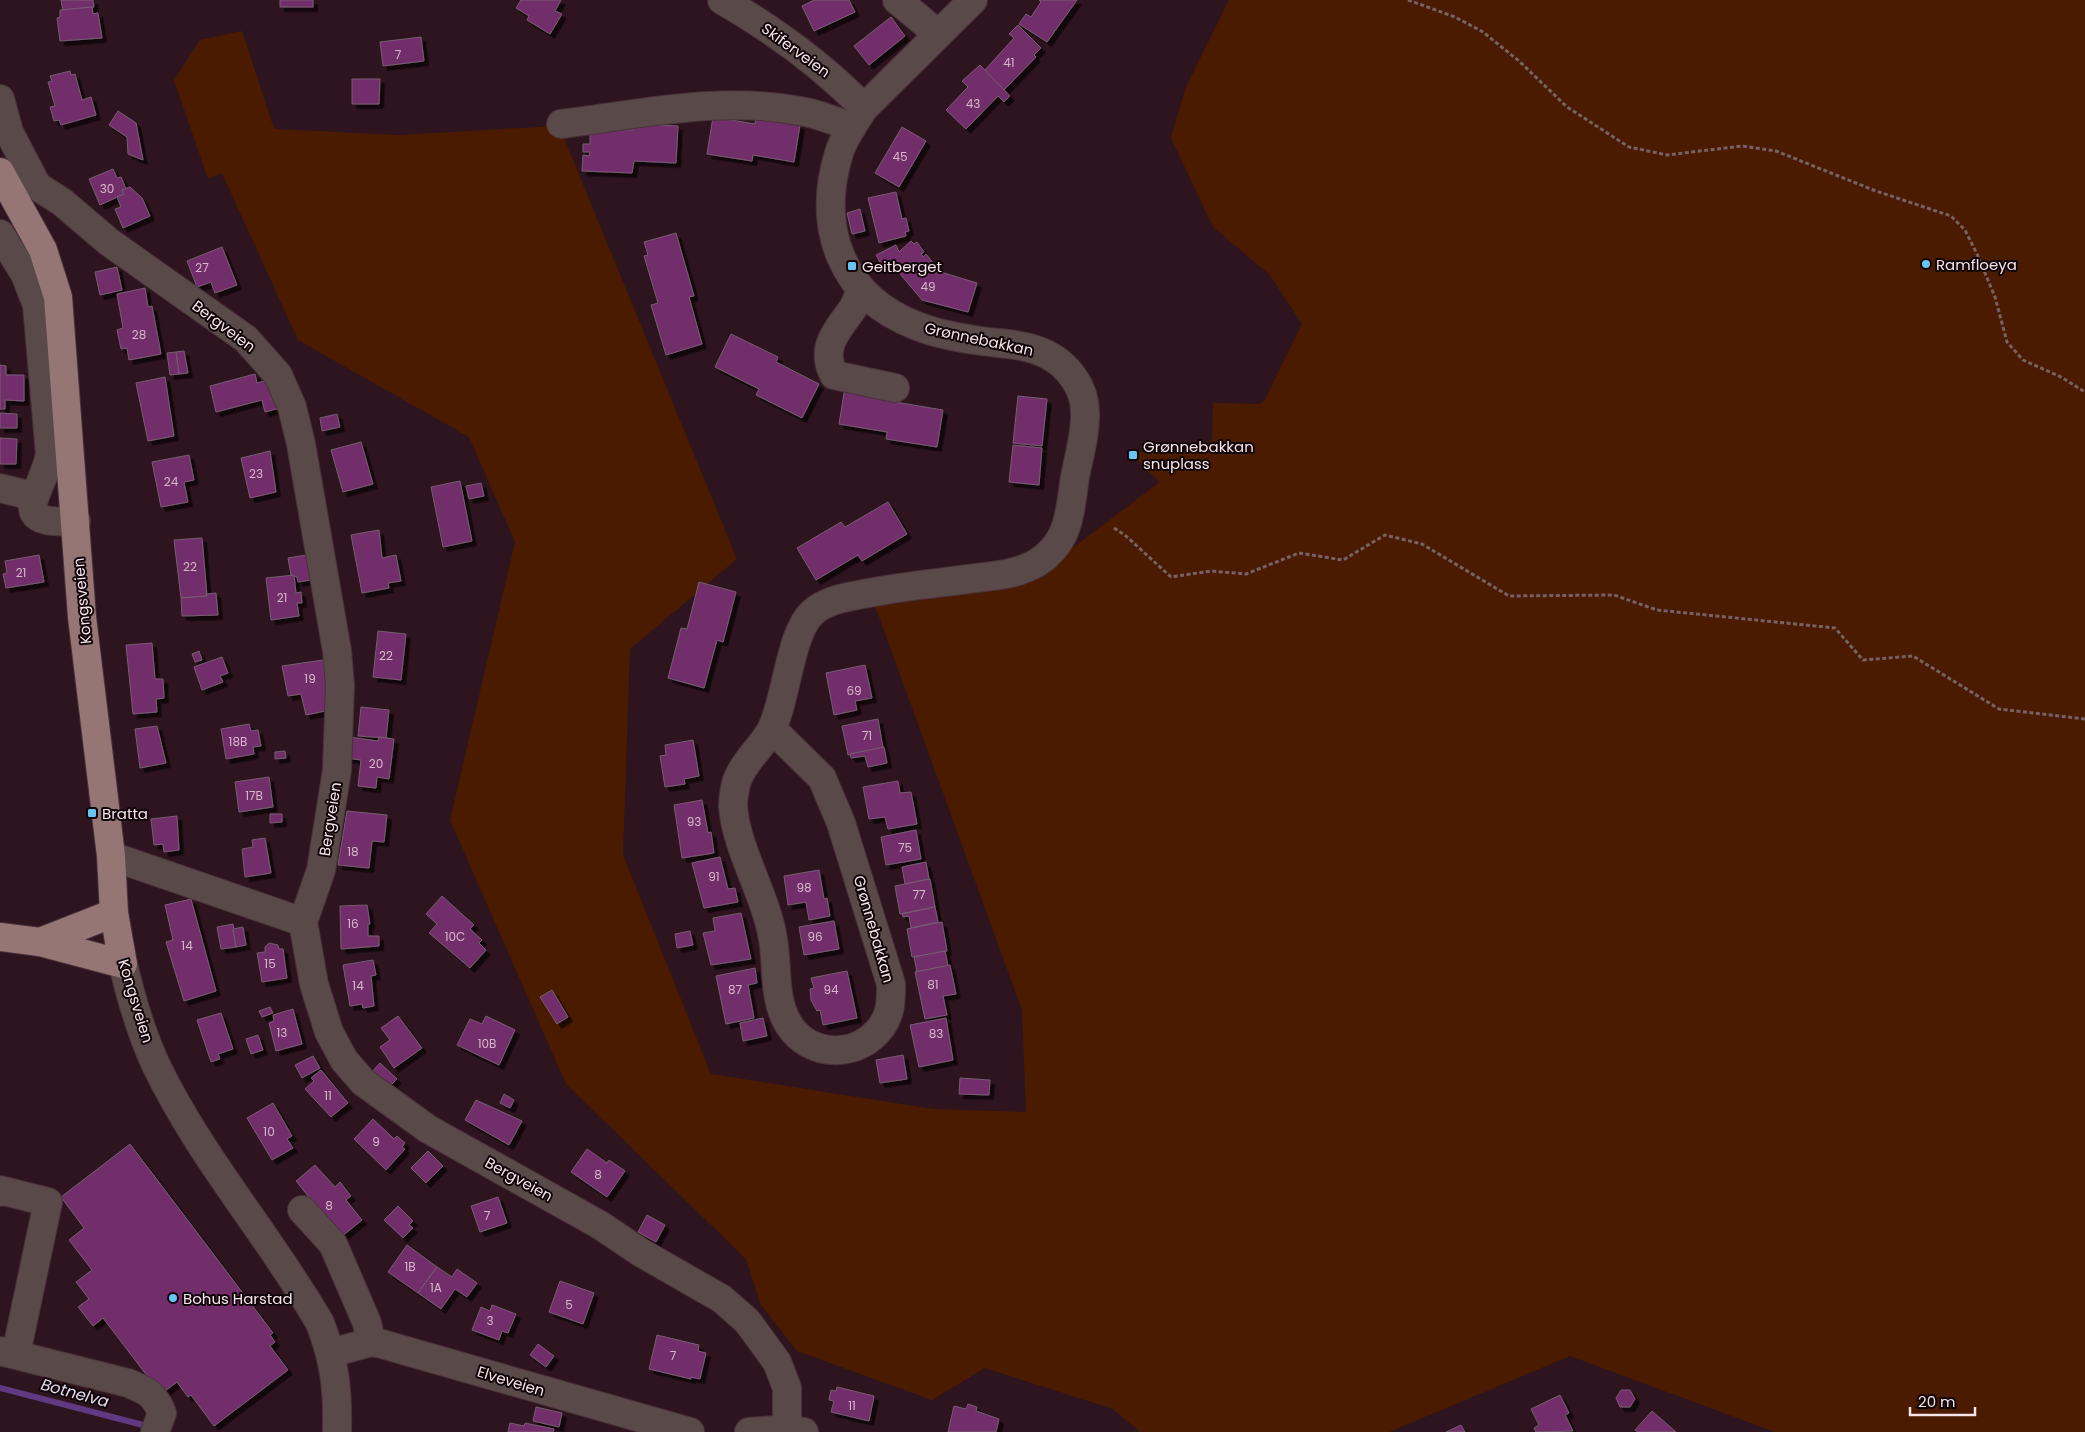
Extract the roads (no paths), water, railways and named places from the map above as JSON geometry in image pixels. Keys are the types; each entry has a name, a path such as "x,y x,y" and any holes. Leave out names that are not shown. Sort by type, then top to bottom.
{"main road":[{"name":"Kongsveien","path":"0,172 43,250 58,297 84,627 110,856 114,913 123,964"},
{"path":"40,942 114,913"},
{"path":"0,937 40,942 123,964"}],"street":[{"name":"Skiferveien","path":"722,0 792,45 833,76 858,118"},
{"path":"897,0 938,34"},
{"name":"Grønnebakkan","path":"772,729 822,778 841,823 892,984 891,1006 881,1027 864,1042 842,1051 826,1050 806,1044 790,1028 780,1007 773,938 758,885 739,836 733,804 738,779 751,755 772,729 801,632 810,614 830,602 864,594 895,588 1008,574 1029,568 1047,556 1063,534 1071,504 1085,413 1083,397 1075,380 1062,363 1028,347 978,341 916,326 882,309 861,290 845,268 835,241 829,207 840,150 858,118 938,34 974,0"},
{"name":"Bergveien","path":"0,99 9,132 37,186 62,202 109,242 246,339 278,375 292,407 301,444 337,650 340,685 336,779 322,870 303,922 314,984 329,1032 344,1060 363,1082 428,1129 600,1225 640,1252 722,1300 747,1320 777,1362 787,1388 796,1430"},
{"path":"561,124 712,104 763,106 858,118"},
{"path":"0,234 33,293 39,321 50,454 47,470 33,496 35,513 45,521 76,521"},
{"path":"861,290 852,310 839,325 832,338 827,356 830,368 834,375 895,388"},
{"path":"0,488 33,496"},
{"path":"110,856 303,922"},
{"name":"Kongsveien","path":"123,964 129,991 156,1064 177,1104 320,1323 332,1353 338,1402 337,1432"},
{"path":"0,1192 0,1190 48,1202 8,1353 128,1383 146,1390 156,1398 162,1413 155,1432"},
{"path":"302,1210 333,1244 364,1315 371,1342 332,1353"},
{"name":"Elveveien","path":"371,1342 690,1432"},
{"path":"749,1432 796,1430"}],"waterway":[{"name":"Botnelva","path":"0,1388 143,1425"}],"place":[{"name":"Ramfloeya","path":"1926,264"},
{"name":"Geitberget","path":"852,266"},
{"name":"Grønnebakkan snuplass","path":"1133,455"},
{"name":"Bratta","path":"92,813"},
{"name":"Bohus Harstad","path":"173,1298"}]}
